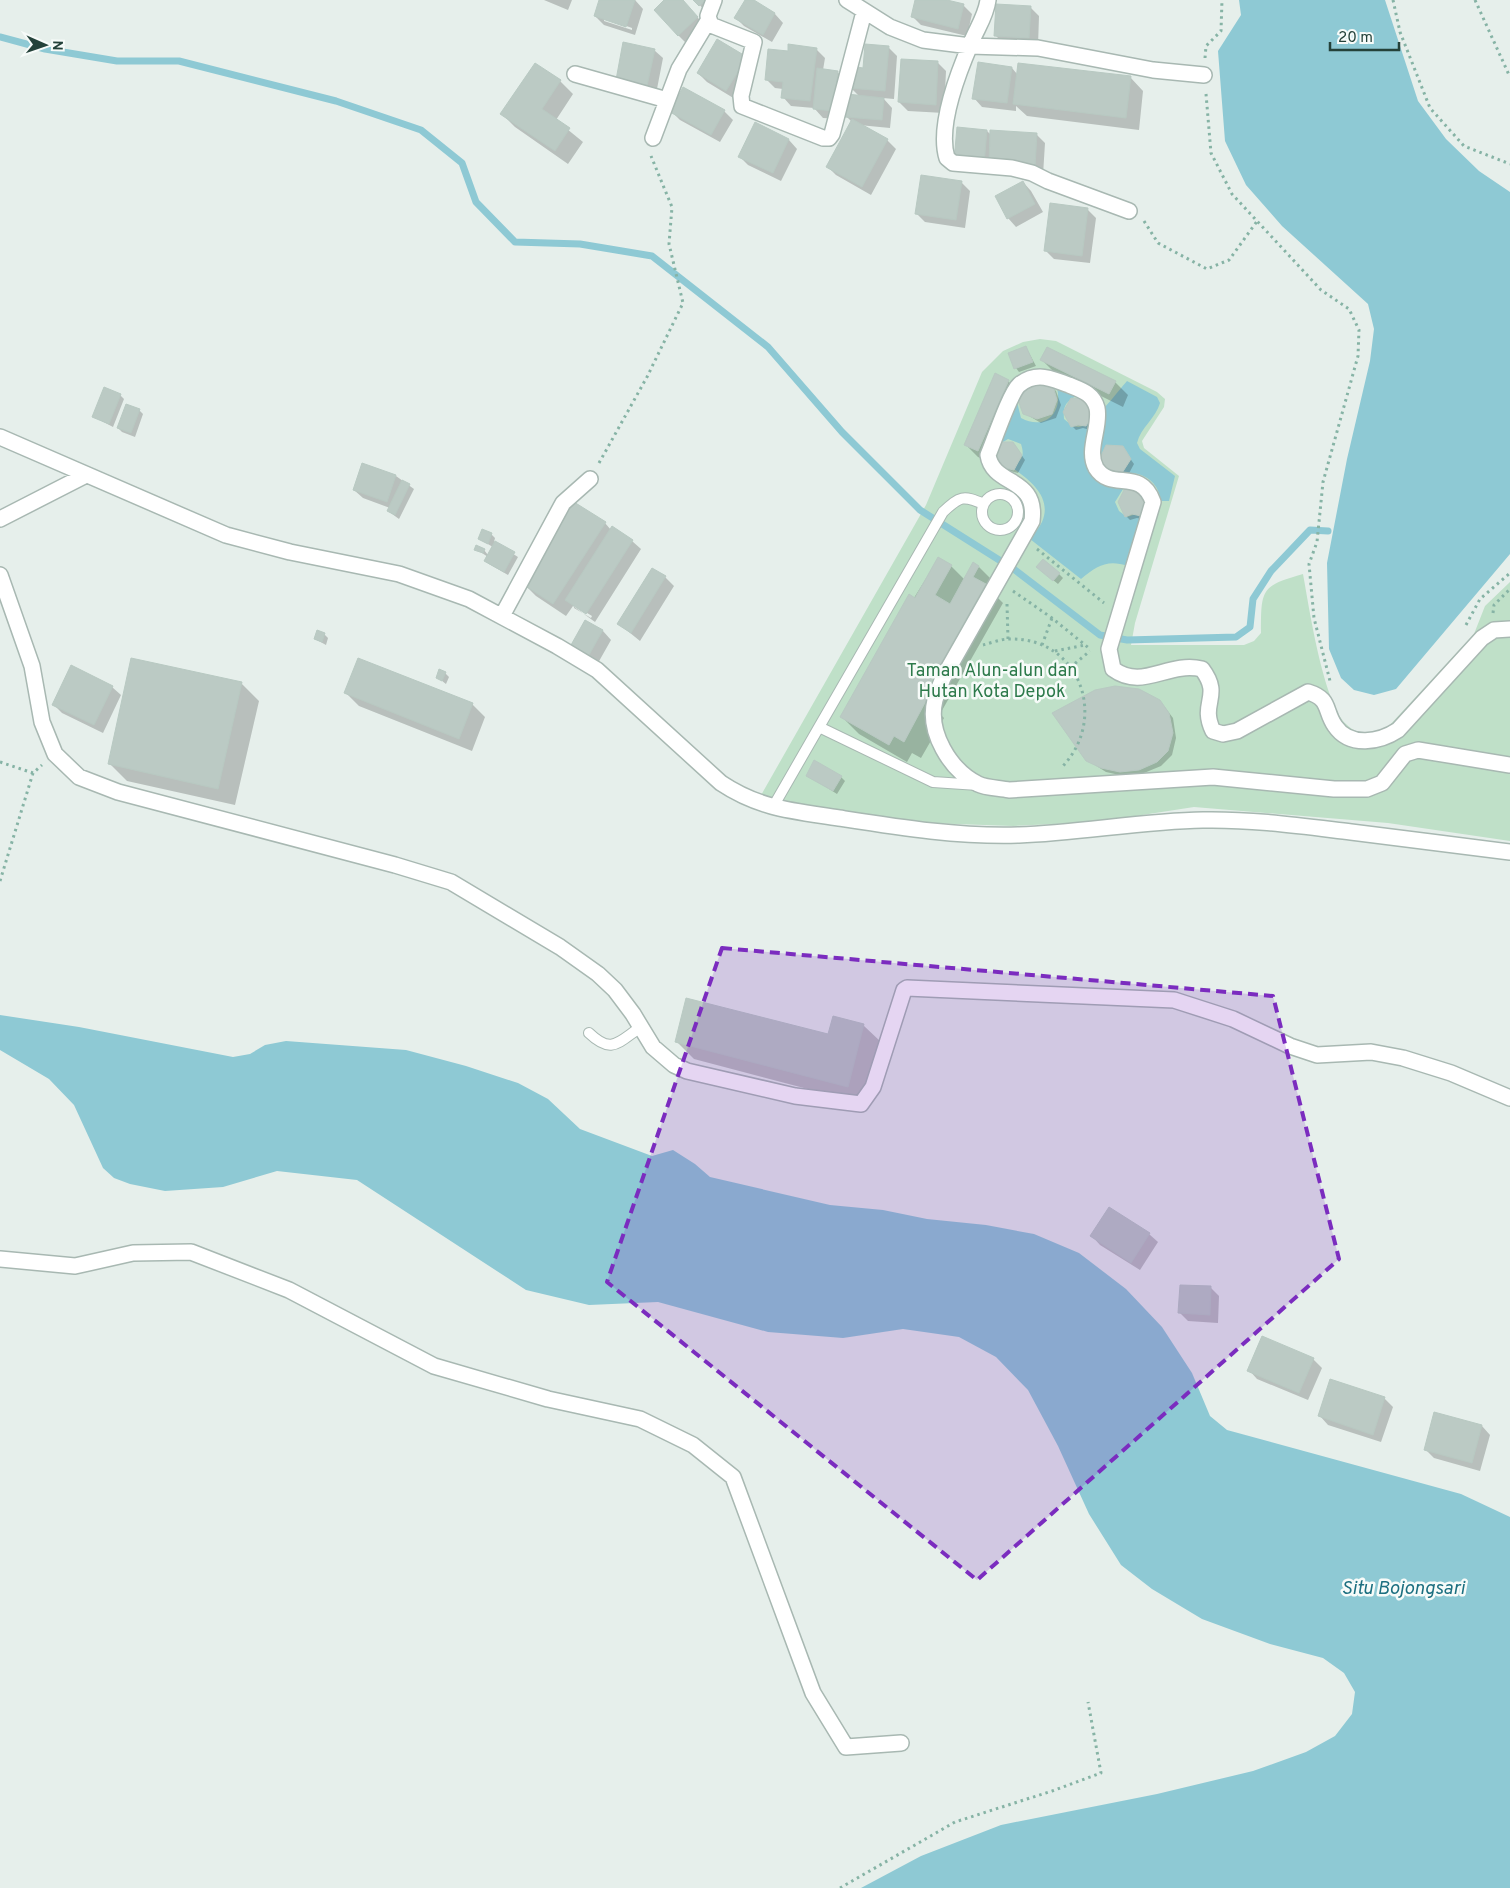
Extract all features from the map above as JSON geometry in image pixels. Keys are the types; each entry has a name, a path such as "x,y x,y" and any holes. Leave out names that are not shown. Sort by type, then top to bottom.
{"street":[{"path":"653,138 666,100 688,52 708,21 714,0"},
{"path":"847,0 890,27 923,40 972,41 1038,48 1153,70 1204,75"},
{"path":"988,0 986,13 972,41 945,118 943,139 949,161 1012,168 1032,173 1129,212"},
{"path":"708,21 711,25 754,42 741,96 742,106 823,138 829,138 832,134 864,12"},
{"path":"575,74 666,100"},
{"path":"1510,629 1494,630 1482,638 1398,730 1385,738 1368,742 1349,738 1335,727 1326,702 1316,694 1308,692 1237,731 1224,734 1212,731 1207,709 1213,691 1209,679 1202,669 1181,668 1135,679 1122,676 1113,669 1109,655 1122,604 1153,502 1149,491 1143,485 1132,481 1107,479 1100,474 1094,465 1093,453 1097,410 1094,401 1087,392 1051,378 1039,377 1028,379 1018,386 988,455 990,464 996,471 1025,489 1034,508 1032,521 1014,552 1002,582 956,654 943,678 934,701 934,723 942,748 957,770 979,785 1008,790 1213,777 1334,789 1368,789 1382,783 1405,754 1418,750 1510,765"},
{"path":"0,437 226,535 261,545 421,580 469,599 598,670 721,783 752,801 868,823 1015,836 1202,820 1279,823 1510,852"},
{"path":"0,520 86,475"},
{"path":"502,616 563,503 590,479"},
{"path":"0,575 32,666 42,722 55,754 79,777 118,792 395,865 451,882 582,961 615,990 663,1058 687,1072 819,1100 861,1104 873,1088 904,990 907,988 1174,1000 1233,1019 1290,1046 1317,1055 1371,1052 1403,1058 1451,1073 1510,1098"},
{"path":"0,1259 75,1266 132,1253 191,1252 289,1290 434,1366 548,1399 640,1419 694,1445 734,1477 813,1693 846,1747 901,1743"}],"lane":[{"path":"773,806 943,512 956,500 967,497 984,504"},
{"path":"820,727 933,782 979,785"},
{"path":"589,1033 599,1042 608,1046 615,1045 641,1027"}],"path":[{"path":"1222,0 1221,31 1206,46 1204,75 1211,153 1232,194 1321,290 1349,310 1360,330 1358,356 1322,482 1317,542 1309,564 1314,618 1333,690"},
{"path":"1393,0 1400,32 1430,108 1464,146 1510,164"},
{"path":"1475,0 1510,77"},
{"path":"590,479 647,377 683,303 670,244 672,207 649,152 653,138"},
{"path":"1129,212 1144,221 1158,243 1207,269 1229,260 1258,220"},
{"path":"1023,538 1103,602 1122,604"},
{"path":"1464,629 1480,600 1510,572"},
{"path":"1002,582 1052,618 1091,650 1109,655"},
{"path":"1002,582 1008,639"},
{"path":"1494,630 1492,622 1494,605 1510,589"},
{"path":"1042,645 1052,618"},
{"path":"956,654 1008,639 1042,645 1054,651 1071,667 1082,689 1086,713 1083,735 1073,755 1062,768 1032,788"},
{"path":"1054,651 1085,645"},
{"path":"1060,676 1091,650"},
{"path":"0,762 33,774 0,881"},
{"path":"840,1888 955,1822 1101,1773 1088,1702"}],"highlighted area":[{"path":"722,948 1273,996 1339,1259 977,1580 607,1282"}],"green space":[{"name":"Taman Alun-alun dan Hutan Kota Depok","path":"1040,339 1056,341 1157,392 1165,399 1164,407 1142,441 1144,448 1179,476 1135,623 1131,645 1244,645 1254,641 1261,633 1263,598 1266,592 1271,586 1279,582 1303,574 1318,653 1330,696 1346,724 1361,733 1372,733 1388,727 1474,634 1485,606 1510,582 1510,841 1388,823 1194,807 1097,822 1013,826 898,822 760,797 926,505 982,372 1003,351 1023,342"}],"water":[{"path":"1239,0 1385,0 1418,101 1446,139 1479,171 1510,192 1510,554 1396,689 1374,695 1354,690 1341,678 1329,649 1327,563 1347,459 1370,361 1374,329 1368,304 1282,226 1246,185 1225,141 1218,51 1241,15"},
{"path":"1127,381 1157,397 1160,403 1158,408 1137,443 1140,449 1175,476 1169,501 1161,501 1158,490 1152,482 1143,476 1133,473 1115,502 1119,511 1127,517 1142,512 1128,566 1114,563 1103,565 1092,570 1081,579 1030,539 1038,529 1045,513 1042,497 1032,483 1011,467 1022,458 1021,444 1008,439 1000,444 1017,402 1021,418 1038,422 1045,421 1055,412 1058,397 1057,388 1076,396 1066,405 1064,419 1073,426 1078,427 1090,422 1097,416"},
{"name":"Situ Bojongsari","path":"0,1015 79,1027 233,1057 250,1054 265,1045 286,1041 406,1050 466,1066 518,1083 548,1099 580,1129 652,1156 673,1150 695,1164 710,1177 830,1205 883,1210 927,1219 986,1225 1034,1234 1079,1253 1126,1289 1162,1327 1192,1373 1210,1416 1227,1430 1461,1494 1510,1517 1510,1888 861,1888 921,1856 1001,1825 1157,1794 1253,1771 1306,1752 1335,1736 1352,1714 1355,1692 1344,1673 1323,1658 1270,1644 1202,1619 1152,1589 1121,1565 1089,1514 1058,1446 1028,1390 996,1357 959,1337 903,1329 843,1338 768,1332 658,1302 589,1305 526,1290 357,1180 277,1171 223,1187 165,1191 130,1184 114,1178 103,1168 74,1105 49,1079 0,1050"}],"building":[{"path":"599,0 635,0 626,27 594,16"},
{"path":"664,0 683,0 698,17 678,36 654,10"},
{"path":"693,0 706,0 699,6"},
{"path":"745,0 754,0 775,13 763,35 734,18"},
{"path":"915,0 947,0 964,4 958,29 911,17"},
{"path":"996,4 1031,6 1029,38 994,36"},
{"path":"717,39 747,57 726,91 697,73"},
{"path":"623,42 655,49 647,86 616,80"},
{"path":"788,44 817,48 810,101 781,98 783,82 765,80 768,49 788,51"},
{"path":"865,44 889,46 885,91 849,88 851,66 863,68"},
{"path":"901,59 938,61 936,105 898,102"},
{"path":"978,62 1012,67 1007,103 972,99"},
{"path":"535,63 561,80 542,109 570,128 555,151 500,114"},
{"path":"1018,63 1131,76 1126,118 1013,104"},
{"path":"817,68 838,71 834,111 813,109"},
{"path":"683,87 725,110 711,135 670,112"},
{"path":"847,94 884,98 882,120 845,117"},
{"path":"852,119 888,139 862,187 826,167"},
{"path":"755,122 789,139 773,173 738,157"},
{"path":"957,127 987,130 984,164 954,161"},
{"path":"990,130 1037,133 1035,167 989,165"},
{"path":"921,175 962,181 956,220 915,214"},
{"path":"1023,181 1035,204 1007,219 995,196"},
{"path":"1050,203 1088,208 1082,256 1044,251"},
{"path":"1026,346 1033,362 1014,369 1008,353"},
{"path":"1047,347 1116,381 1109,394 1040,360"},
{"path":"995,373 1009,380 978,451 964,445"},
{"path":"1046,384 1053,386 1057,400 1052,414 1037,419 1023,414 1018,400 1024,385"},
{"path":"104,387 121,394 109,424 92,417"},
{"path":"1071,398 1087,399 1095,412 1086,426 1078,425 1071,427 1063,412"},
{"path":"126,404 140,409 131,433 117,428"},
{"path":"997,442 1013,442 1022,455 1014,470 1005,468 998,470 995,449"},
{"path":"1106,445 1123,446 1131,459 1122,473 1114,472 1107,474 1099,460"},
{"path":"362,463 396,475 387,502 353,490"},
{"path":"402,480 410,484 395,515 387,511"},
{"path":"1125,488 1141,489 1149,502 1141,516 1132,514 1125,517 1118,502"},
{"path":"574,502 606,522 553,604 521,583"},
{"path":"612,526 633,540 586,614 565,600"},
{"path":"482,529 492,533 488,544 478,539"},
{"path":"495,541 515,552 504,572 484,561"},
{"path":"476,545 485,549 483,553 474,550"},
{"path":"938,557 952,565 935,595 950,604 973,562 979,566 973,577 986,584 922,697 927,699 904,742 894,736 889,745 840,717 909,594 915,598"},
{"path":"1043,559 1060,573 1053,581 1036,567"},
{"path":"652,568 666,576 631,633 617,624"},
{"path":"585,620 603,630 589,655 571,645"},
{"path":"317,630 325,633 322,642 314,639"},
{"path":"131,658 242,682 218,789 108,764"},
{"path":"358,658 473,703 459,739 344,693"},
{"path":"71,665 113,686 94,725 52,705"},
{"path":"439,669 446,672 442,681 436,678"},
{"path":"1115,686 1139,689 1160,700 1169,713 1173,733 1168,751 1157,762 1139,770 1120,772 1101,768 1086,761 1052,713 1095,690"},
{"path":"814,760 842,776 833,791 806,776"},
{"path":"686,998 828,1034 833,1016 864,1024 848,1087 675,1042"},
{"path":"1109,1207 1150,1233 1131,1263 1090,1236"},
{"path":"1180,1285 1211,1286 1210,1315 1178,1313"},
{"path":"1262,1336 1314,1358 1299,1393 1247,1371"},
{"path":"1330,1379 1385,1397 1373,1435 1318,1416"},
{"path":"1434,1412 1482,1425 1472,1463 1424,1450"}],"waterway":[{"path":"0,37 45,49 117,61 179,61 336,101 421,130 462,163 476,202 515,242 580,244 652,256 768,347 842,432 920,510 1015,570 1100,635 1127,640 1236,637 1250,627 1253,599 1271,571 1310,530 1328,531"}]}
